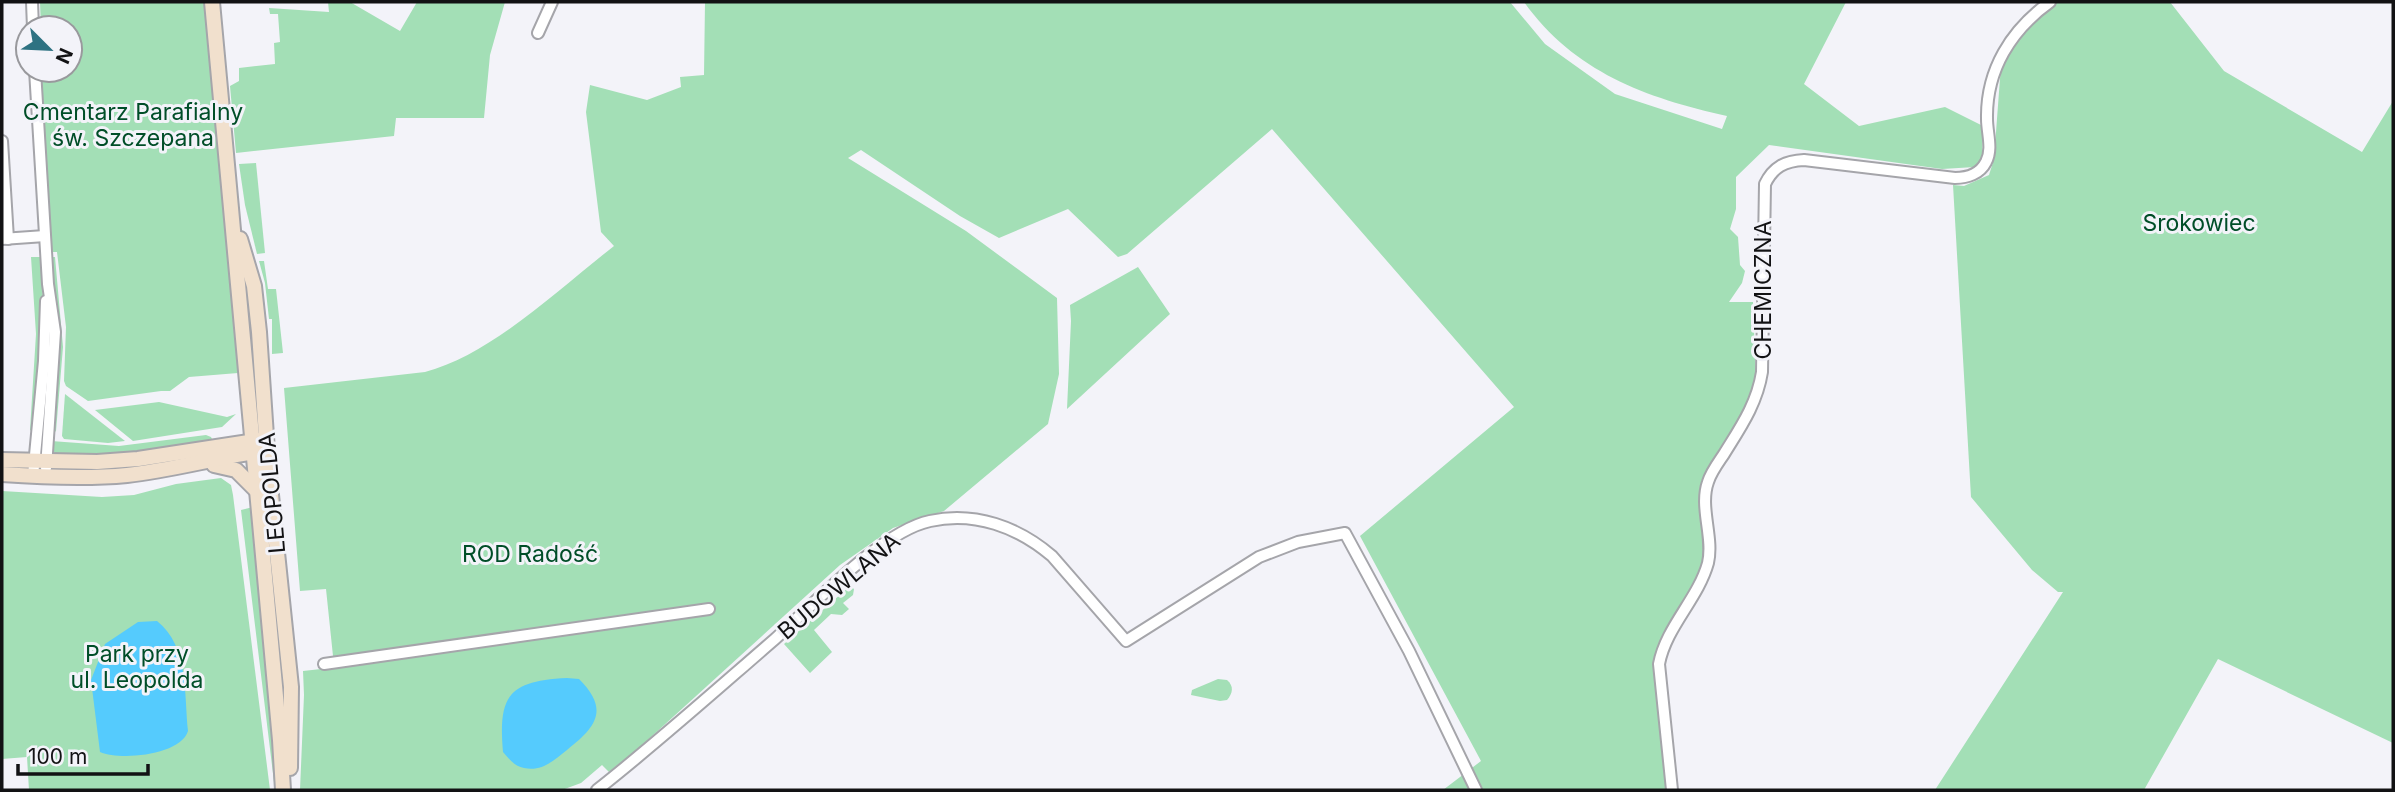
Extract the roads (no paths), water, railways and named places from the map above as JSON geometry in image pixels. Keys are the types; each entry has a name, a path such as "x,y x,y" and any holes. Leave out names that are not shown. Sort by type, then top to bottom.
{"street":[{"name":"LEOPOLDA","path":"212,2 229,199 254,286 259,446 256,490 283,790"},
{"path":"538,33 552,2"},
{"name":"CHEMICZNA","path":"1672,790 1659,664 1664,645 1699,585 1709,559 1707,484 1751,411 1760,388 1765,184 1770,174 1782,164 1804,160 1955,178 1975,174 1989,156 1987,103 1997,64 2017,32 2050,2"},
{"path":"36,84 48,284 55,325 55,350 40,469"},
{"path":"2,141 5,239 45,236"},
{"name":"LEOPOLDA","path":"259,446 290,669 291,790"},
{"path":"191,466 259,446"},
{"path":"2,474 259,446"},
{"path":"2,460 89,478 191,466 230,467 242,474 256,490"},
{"name":"BUDOWLANA","path":"597,790 766,647 879,546 905,530 929,521 965,517 1022,533 1052,556 1126,641 1259,557 1297,542 1345,533 1409,651 1476,790"},
{"path":"324,664 709,609"},
{"path":"274,671 290,669"}],"water":[{"path":"157,621 167,631 180,657 188,731 183,739 163,751 135,756 100,752 91,680 105,644 138,622"},
{"path":"579,679 589,690 596,709 592,726 577,742 547,764 530,769 517,766 503,752 503,717 511,695 532,683"}],"park label":[{"name":"Cmentarz Parafialny św. Szczepana","path":"133,125"},
{"name":"Srokowiec","path":"2199,223"},
{"name":"ROD Radość","path":"530,554"},
{"name":"Park przy ul. Leopolda","path":"137,667"}]}
